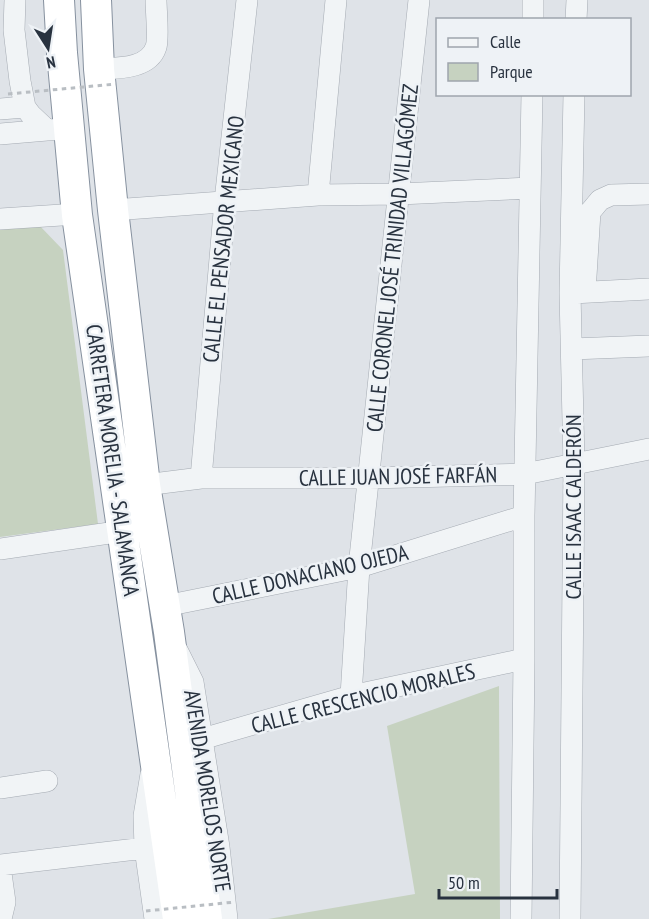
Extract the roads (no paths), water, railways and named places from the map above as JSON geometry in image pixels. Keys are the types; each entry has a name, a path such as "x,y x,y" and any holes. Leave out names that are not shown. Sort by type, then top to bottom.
{"highway":[{"name":"CARRETERA MORELIA - SALAMANCA","path":"58,0 62,53 58,130 77,214 178,919"},
{"name":"CARRETERA MORELIA - SALAMANCA","path":"96,0 107,77 113,210 145,485 167,619 207,919"}],"street":[{"path":"15,0 11,104 58,130"},
{"path":"107,77 149,59 157,46 156,0"},
{"name":"CALLE EL PENSADOR MEXICANO","path":"201,478 225,201 247,0"},
{"path":"318,195 336,0"},
{"name":"CALLE CORONEL JOSÉ TRINIDAD VILLAGÓMEZ","path":"351,696 359,567 419,0"},
{"path":"533,0 533,18"},
{"path":"576,18 577,0"},
{"path":"521,919 524,516 532,96"},
{"name":"CALLE ISAAC CALDERÓN","path":"570,919 574,464 572,349 578,293 574,96"},
{"path":"0,134 58,130"},
{"path":"113,210 318,195 530,188"},
{"path":"649,194 611,195 600,200 590,212 578,293 649,290"},
{"path":"0,219 77,214"},
{"path":"572,349 649,346"},
{"name":"CALLE JUAN JOSÉ FARFÁN","path":"145,485 201,478 369,478 525,474 649,449"},
{"name":"CALLE DONACIANO OJEDA","path":"167,619 359,567 524,516"},
{"path":"0,549 123,531"},
{"name":"AVENIDA MORELOS NORTE","path":"167,619 193,682 231,910"},
{"name":"CALLE CRESCENCIO MORALES","path":"202,739 351,696 524,659"},
{"name":"AVENIDA MORELOS NORTE","path":"150,915 144,816 155,750"},
{"path":"0,788 47,782"},
{"path":"2,919 5,902 0,866 145,848"}]}
